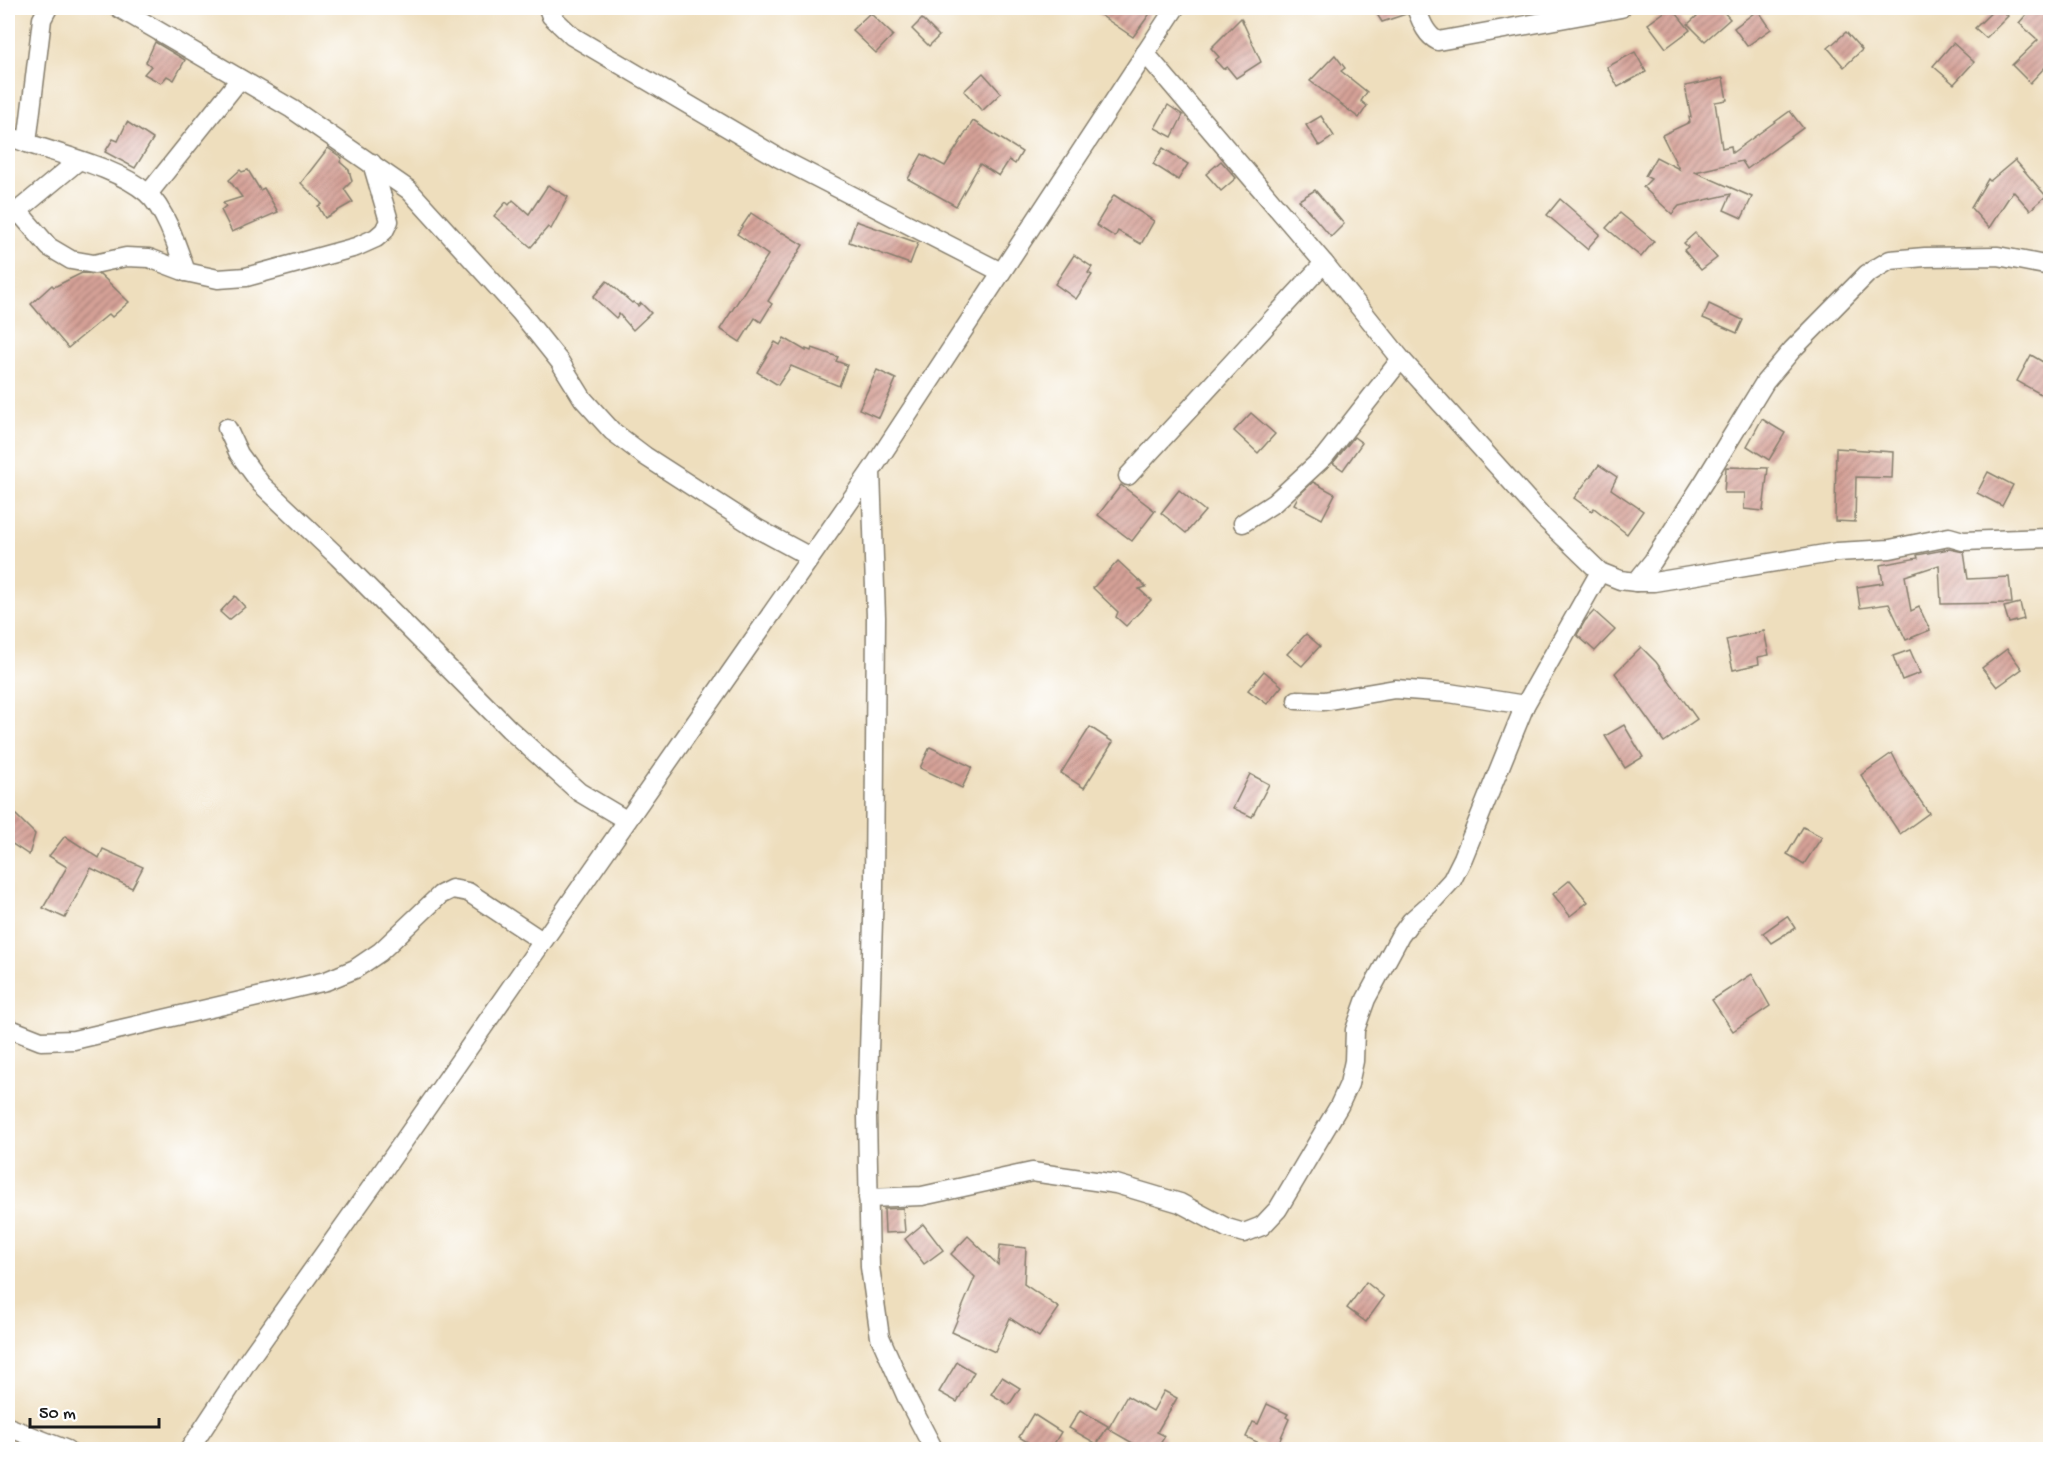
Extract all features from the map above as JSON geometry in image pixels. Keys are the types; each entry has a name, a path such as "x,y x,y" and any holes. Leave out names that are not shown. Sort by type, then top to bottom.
{"street":[{"path":"27,143 42,19 48,8"},
{"path":"119,8 292,109 409,190 520,312 560,362 584,399 612,431 645,456 758,529 810,557"},
{"path":"548,8 551,16 572,36 778,158 1001,272"},
{"path":"189,1449 247,1362 871,471 1175,8"},
{"path":"1416,8 1431,38 1438,41 1621,8"},
{"path":"1145,53 1324,263 1401,359 1544,518 1599,572 1620,580 1654,582 1837,552 1890,549 1949,537 1963,541 2050,538"},
{"path":"148,194 240,79"},
{"path":"8,136 118,175 148,194 168,223 186,272"},
{"path":"78,161 13,215 49,248 72,260 94,264 126,257 149,258 186,272 218,279 246,277 356,247 376,238 384,231 389,221 372,163"},
{"path":"1636,582 1653,561 1706,480 1765,381 1792,350 1867,274 1890,260 1925,257 1998,256 2050,266"},
{"path":"1128,476 1324,263"},
{"path":"1243,523 1274,503 1324,457 1401,359"},
{"path":"227,428 240,454 261,484 346,565 509,729 579,792 626,820"},
{"path":"871,471 876,628 874,888 867,1116 870,1267 880,1337 908,1400 934,1449"},
{"path":"868,1198 922,1196 1032,1172 1116,1184 1180,1203 1227,1228 1244,1233 1262,1226 1278,1209 1339,1106 1349,1084 1354,1061 1355,1030 1366,999 1400,936 1411,921 1452,880 1525,705 1599,572"},
{"path":"1297,700 1324,701 1395,689 1449,693 1525,705"},
{"path":"8,1028 41,1041 74,1040 326,981 355,969 380,952 440,895 452,889 468,892 542,941"},
{"path":"8,1427 67,1449"}],"building":[{"path":"1090,8 1154,8 1133,37"},
{"path":"1373,8 1405,8 1406,14 1382,22"},
{"path":"1670,8 1690,30 1666,48 1648,24"},
{"path":"1706,8 1720,8 1730,19 1705,41 1688,24"},
{"path":"1996,8 2000,8 2008,16 1986,38 1975,28"},
{"path":"2032,8 2050,8 2050,62 2030,83 2012,65 2038,40 2019,23"},
{"path":"1758,10 1771,29 1747,46 1734,28"},
{"path":"870,13 893,35 876,53 852,30"},
{"path":"1241,18 1261,62 1236,78 1227,67 1223,69 1215,60 1219,57 1211,48"},
{"path":"922,19 939,36 929,46 912,29"},
{"path":"1846,32 1862,50 1844,67 1828,48"},
{"path":"155,42 185,60 174,80 167,76 161,83 144,74 151,66 146,62"},
{"path":"1953,43 1974,62 1954,84 1933,66"},
{"path":"1635,52 1646,72 1618,87 1607,67"},
{"path":"1335,55 1345,68 1341,71 1367,92 1361,101 1367,106 1359,118 1310,81"},
{"path":"983,73 1001,93 982,111 964,91"},
{"path":"1723,78 1727,100 1715,102 1722,148 1731,146 1732,153 1790,111 1803,128 1747,169 1742,161 1695,172 1752,197 1742,218 1724,210 1731,194 1679,206 1672,214 1643,187 1651,179 1645,176 1656,157 1679,169 1662,135 1690,122 1685,86"},
{"path":"1168,105 1183,115 1172,137 1155,128"},
{"path":"1321,116 1334,136 1319,146 1306,125"},
{"path":"973,121 1022,152 1015,164 1009,160 999,176 980,164 956,206 908,179 922,154 945,166"},
{"path":"127,122 153,139 135,168 105,152 113,139 118,141"},
{"path":"328,148 342,158 340,162 349,170 352,181 344,189 353,202 325,218 318,206 322,204 301,183"},
{"path":"1163,148 1188,164 1178,180 1153,164"},
{"path":"2015,160 2046,196 2030,210 2013,191 1989,228 1971,208 1988,179 1990,181"},
{"path":"1221,161 1236,178 1221,191 1206,174"},
{"path":"240,170 242,172 248,170 260,190 264,188 278,212 232,232 221,210 226,206 223,203 242,197 229,180"},
{"path":"548,185 568,197 551,229 548,227 531,247 494,216 506,202 509,205 513,200 529,214"},
{"path":"1315,190 1344,224 1331,237 1299,200"},
{"path":"1114,195 1154,221 1141,244 1118,231 1115,237 1096,225"},
{"path":"1560,199 1600,234 1587,249 1547,215"},
{"path":"751,213 803,245 768,301 772,304 761,322 755,318 740,342 720,329 768,255 737,234"},
{"path":"1620,213 1654,241 1641,257 1606,228"},
{"path":"856,221 918,243 910,264 849,242"},
{"path":"1695,233 1717,258 1701,270 1684,250 1688,247 1684,243"},
{"path":"1074,255 1092,267 1088,273 1092,275 1076,299 1055,284"},
{"path":"82,273 100,274 129,302 112,317 109,314 68,348 31,304 52,285 54,287"},
{"path":"607,281 632,303 638,306 641,303 651,313 633,330 619,314 616,318 593,297"},
{"path":"1709,304 1743,320 1737,333 1703,318"},
{"path":"784,338 806,351 806,349 811,351 812,348 838,357 836,361 847,365 839,386 791,366 778,385 757,372 775,342 780,345"},
{"path":"2031,355 2050,366 2050,388 2046,397 2017,381"},
{"path":"877,370 896,379 879,418 859,409"},
{"path":"1251,413 1275,434 1258,453 1234,431"},
{"path":"1762,419 1785,433 1769,460 1747,446"},
{"path":"1354,437 1362,443 1343,470 1333,463"},
{"path":"1836,448 1893,452 1892,478 1856,477 1855,522 1835,521"},
{"path":"1599,465 1617,477 1611,489 1643,511 1627,534 1594,508 1592,511 1574,498"},
{"path":"1726,467 1768,468 1763,511 1744,509 1745,493 1724,493"},
{"path":"1988,472 2013,485 2002,506 1977,493"},
{"path":"1313,482 1335,494 1322,519 1294,504 1299,495"},
{"path":"1121,485 1155,511 1132,541 1098,515"},
{"path":"1179,490 1205,511 1186,533 1161,513"},
{"path":"1949,549 1964,552 1968,579 2009,577 2012,603 1941,604 1939,565 1905,576 1911,611 1919,607 1930,630 1906,640 1889,604 1860,608 1857,587 1883,583 1880,565"},
{"path":"1118,561 1146,587 1139,589 1151,600 1126,626 1116,617 1118,612 1093,588"},
{"path":"235,596 245,607 229,620 220,612"},
{"path":"2020,603 2024,619 2009,623 2004,607"},
{"path":"1594,611 1615,630 1595,651 1577,635"},
{"path":"1764,631 1769,655 1758,657 1759,664 1733,670 1726,640"},
{"path":"1306,634 1320,646 1302,666 1287,654"},
{"path":"1641,647 1656,662 1697,719 1664,742 1615,673"},
{"path":"2007,649 2022,669 1997,687 1982,668"},
{"path":"1910,650 1920,673 1902,680 1893,656"},
{"path":"1264,671 1282,686 1267,704 1248,690"},
{"path":"1624,725 1643,757 1625,768 1605,736"},
{"path":"1090,727 1113,742 1084,788 1061,773"},
{"path":"930,747 972,767 962,788 920,768"},
{"path":"1892,753 1904,777 1929,813 1900,834 1861,775"},
{"path":"1250,774 1269,784 1252,817 1233,808"},
{"path":"8,807 35,834 29,855 8,841"},
{"path":"1803,827 1822,837 1804,864 1787,854"},
{"path":"65,836 99,858 103,849 143,867 132,888 91,868 65,918 43,908 67,867 49,856"},
{"path":"1570,880 1588,902 1570,916 1553,894"},
{"path":"1787,916 1795,928 1771,943 1763,933"},
{"path":"1752,974 1770,1006 1733,1031 1712,1000"},
{"path":"903,1208 905,1232 885,1233 884,1209"},
{"path":"923,1224 943,1250 924,1264 905,1239"},
{"path":"968,1236 998,1265 1000,1245 1026,1248 1024,1284 1059,1308 1039,1337 1010,1318 995,1352 952,1332 975,1277 951,1254"},
{"path":"1366,1282 1384,1297 1366,1322 1347,1308"},
{"path":"957,1362 974,1372 957,1402 939,1392"},
{"path":"1002,1377 1020,1388 1009,1405 991,1394"},
{"path":"1164,1391 1177,1398 1157,1432 1165,1436 1157,1449 1143,1449 1108,1429 1127,1396 1153,1411"},
{"path":"1267,1404 1288,1414 1286,1417 1289,1419 1276,1449 1246,1437 1253,1422 1258,1424"},
{"path":"1080,1410 1108,1426 1097,1444 1069,1428"},
{"path":"1033,1414 1061,1432 1051,1449 1039,1449 1019,1437"}]}
